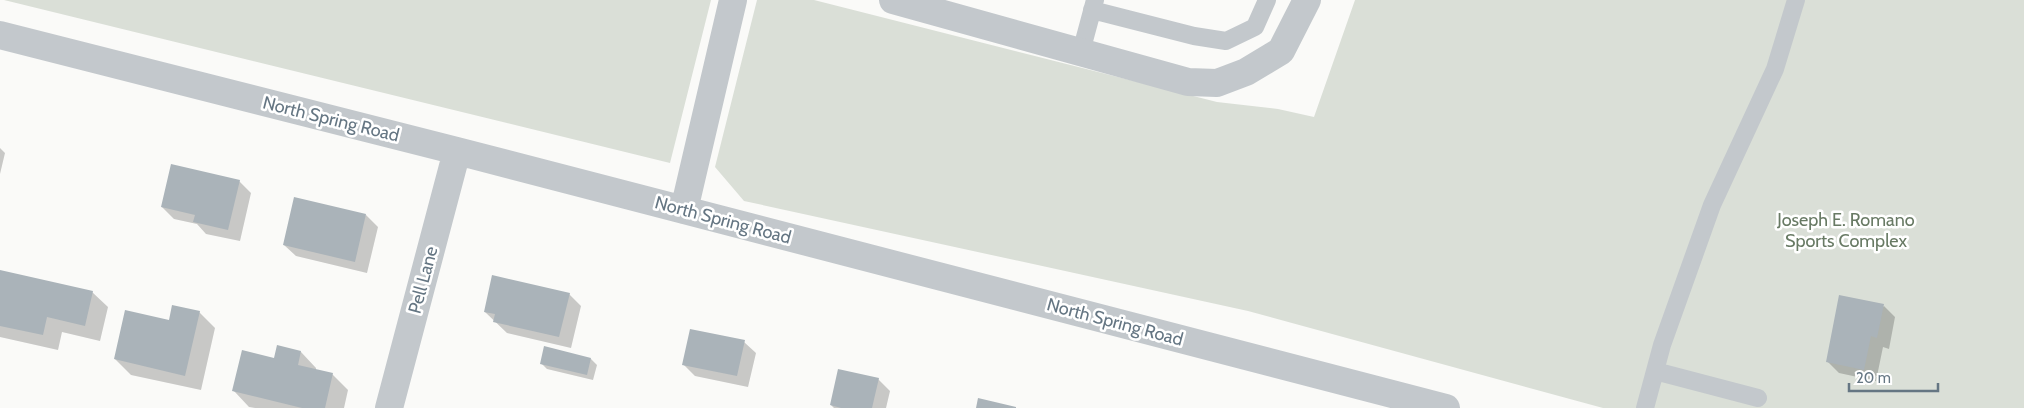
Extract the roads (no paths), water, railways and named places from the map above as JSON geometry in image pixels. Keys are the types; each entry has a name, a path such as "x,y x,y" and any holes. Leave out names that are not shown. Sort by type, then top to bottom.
{"street":[{"path":"684,210 733,0"},
{"path":"893,0 1188,82 1217,83 1246,72 1281,51 1307,0"},
{"name":"North Spring Road","path":"0,35 457,151 1446,408"},
{"name":"Pell Lane","path":"389,408 457,151"}],"lane":[{"path":"1081,52 1094,5 1194,36 1226,41 1254,27 1267,0"},
{"path":"1645,408 1662,345 1712,204 1774,69 1796,0"},
{"path":"1655,371 1758,398"}],"park label":[{"name":"Joseph E. Romano Sports Complex","path":"1846,230"}]}
